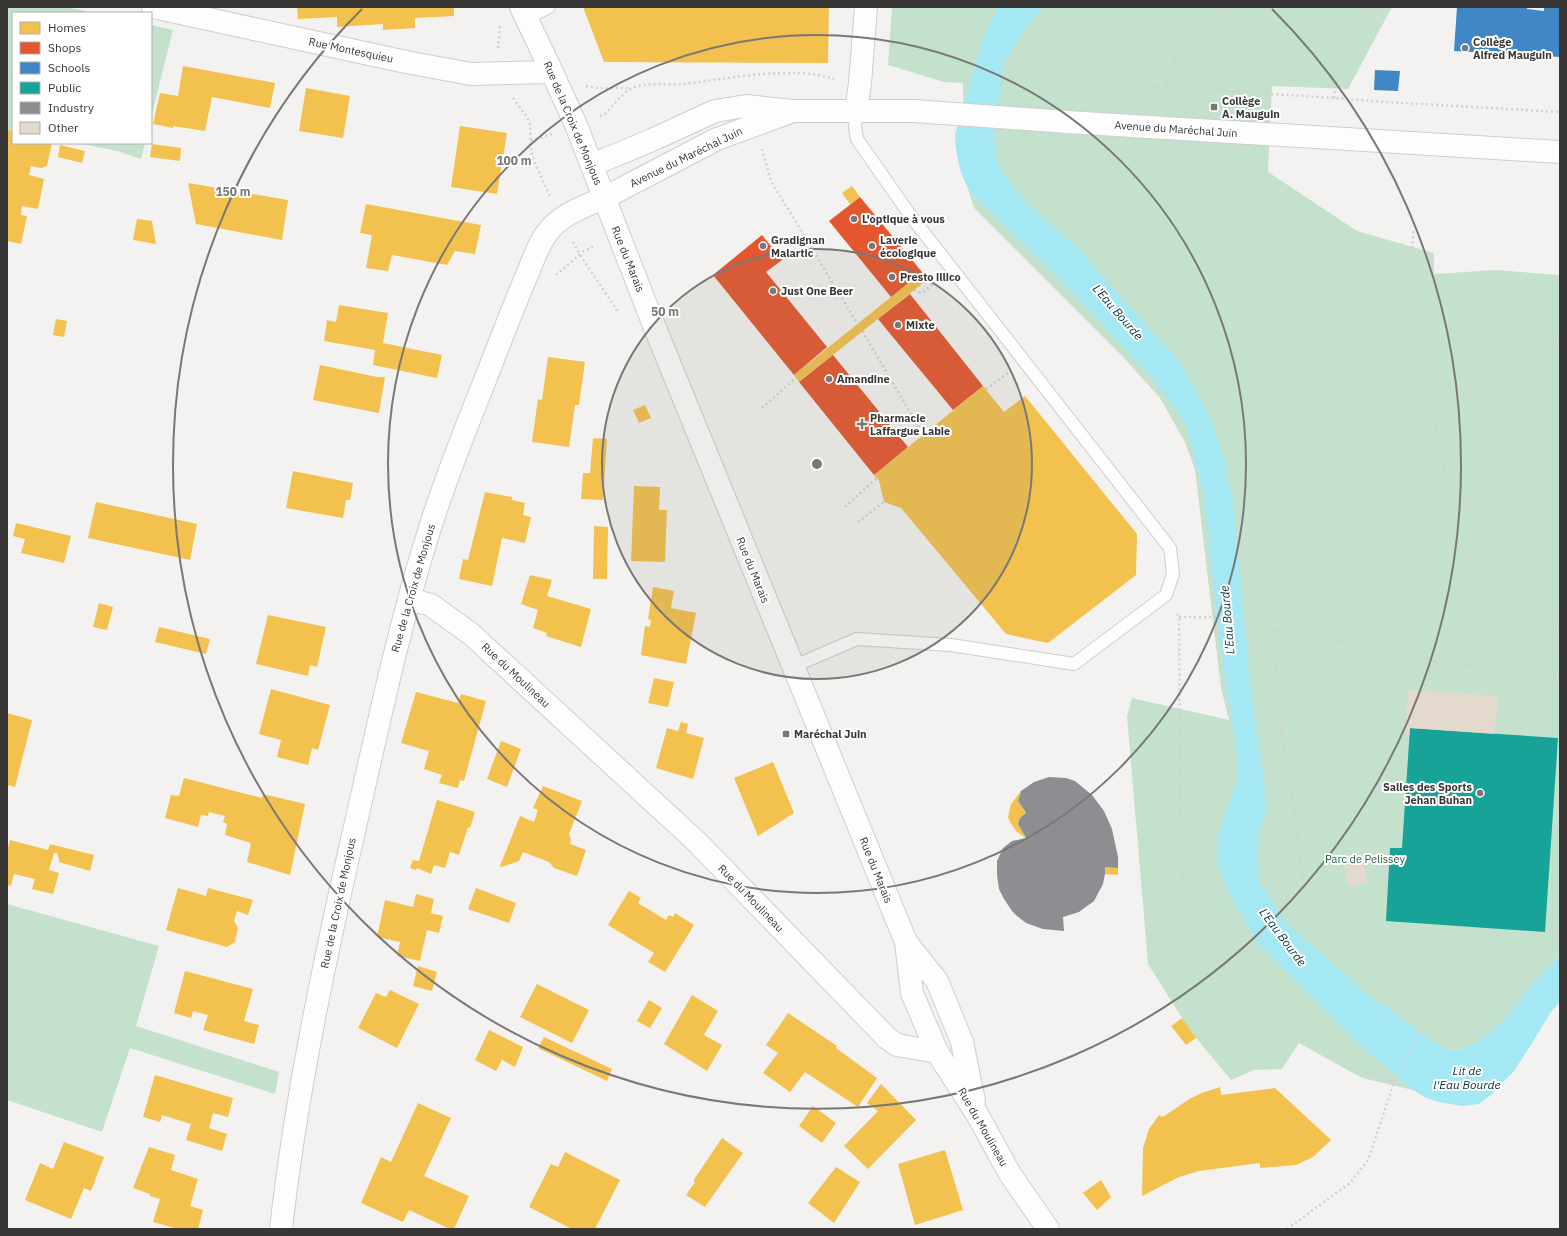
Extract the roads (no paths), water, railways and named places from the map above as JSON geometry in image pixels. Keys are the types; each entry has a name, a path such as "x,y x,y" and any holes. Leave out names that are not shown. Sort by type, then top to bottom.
{"street":[{"name":"Rue Montesquieu","path":"153,7 406,62 471,74 552,72"},
{"path":"856,110 860,83 866,7"},
{"name":"Rue de la Croix de Monjous","path":"281,1229 286,1182 312,1028 336,911 396,646 437,507 508,322 541,245 551,228 574,210 604,198 592,165 552,72 524,13"},
{"name":"Avenue du Maréchal Juin","path":"592,165 652,140 715,111 746,106 792,111 856,110 938,112 1266,135 1560,152"},
{"name":"Avenue du Maréchal Juin","path":"604,198 717,139 792,111"},
{"name":"Rue du Marais","path":"604,198 792,667 906,942 912,993 937,1052"},
{"name":"Rue du Moulineau","path":"409,599 431,605 476,639 698,843 887,1038 897,1045 937,1052 977,1114 1010,1174 1048,1229"},
{"name":"Rue du Marais","path":"906,942 937,981 943,995 962,1042 977,1114"}],"lane":[{"path":"524,13 549,7"},
{"path":"792,667 857,639 951,645 1074,664 1166,595 1173,574 1170,548 910,215 872,162 857,139 855,127 856,110"}],"water":[{"name":"Lit de l'Eau Bourde","path":"999,7 1044,7 1030,21 1004,62 994,137 997,162 1003,173 1024,200 1077,247 1179,361 1208,412 1224,459 1233,503 1251,690 1267,805 1257,841 1259,881 1286,923 1367,994 1431,1041 1453,1051 1472,1046 1502,1023 1532,985 1560,955 1560,1002 1551,1012 1514,1071 1491,1095 1479,1104 1462,1106 1439,1102 1426,1098 1413,1090 1358,1043 1256,942 1227,889 1218,864 1217,844 1225,813 1232,797 1237,779 1237,757 1217,616 1204,496 1187,427 1170,401 1144,369 1055,274 975,198 962,176 956,151 955,134 984,35"}],"place":[{"name":"Collège Alfred Mauguin","path":"1465,48"},
{"name":"Collège A. Mauguin","path":"1214,107"},
{"name":"L'optique à vous","path":"854,219"},
{"name":"Gradignan Malartic","path":"763,246"},
{"name":"Laverie écologique","path":"872,246"},
{"name":"Presto illico","path":"892,277"},
{"name":"Just One Beer","path":"773,291"},
{"name":"Mixte","path":"898,325"},
{"name":"Amandine","path":"829,379"},
{"name":"Pharmacie Laffargue Labie","path":"862,424"},
{"name":"Maréchal Juin","path":"786,734"},
{"name":"Salles des Sports Jehan Buhan","path":"1480,793"}],"water label":[{"name":"L'Eau Bourde","path":"1118,312"},
{"name":"L'Eau Bourde","path":"1227,620"},
{"name":"L'Eau Bourde","path":"1283,937"}],"park label":[{"name":"Parc de Pelissey","path":"1365,859"}]}
